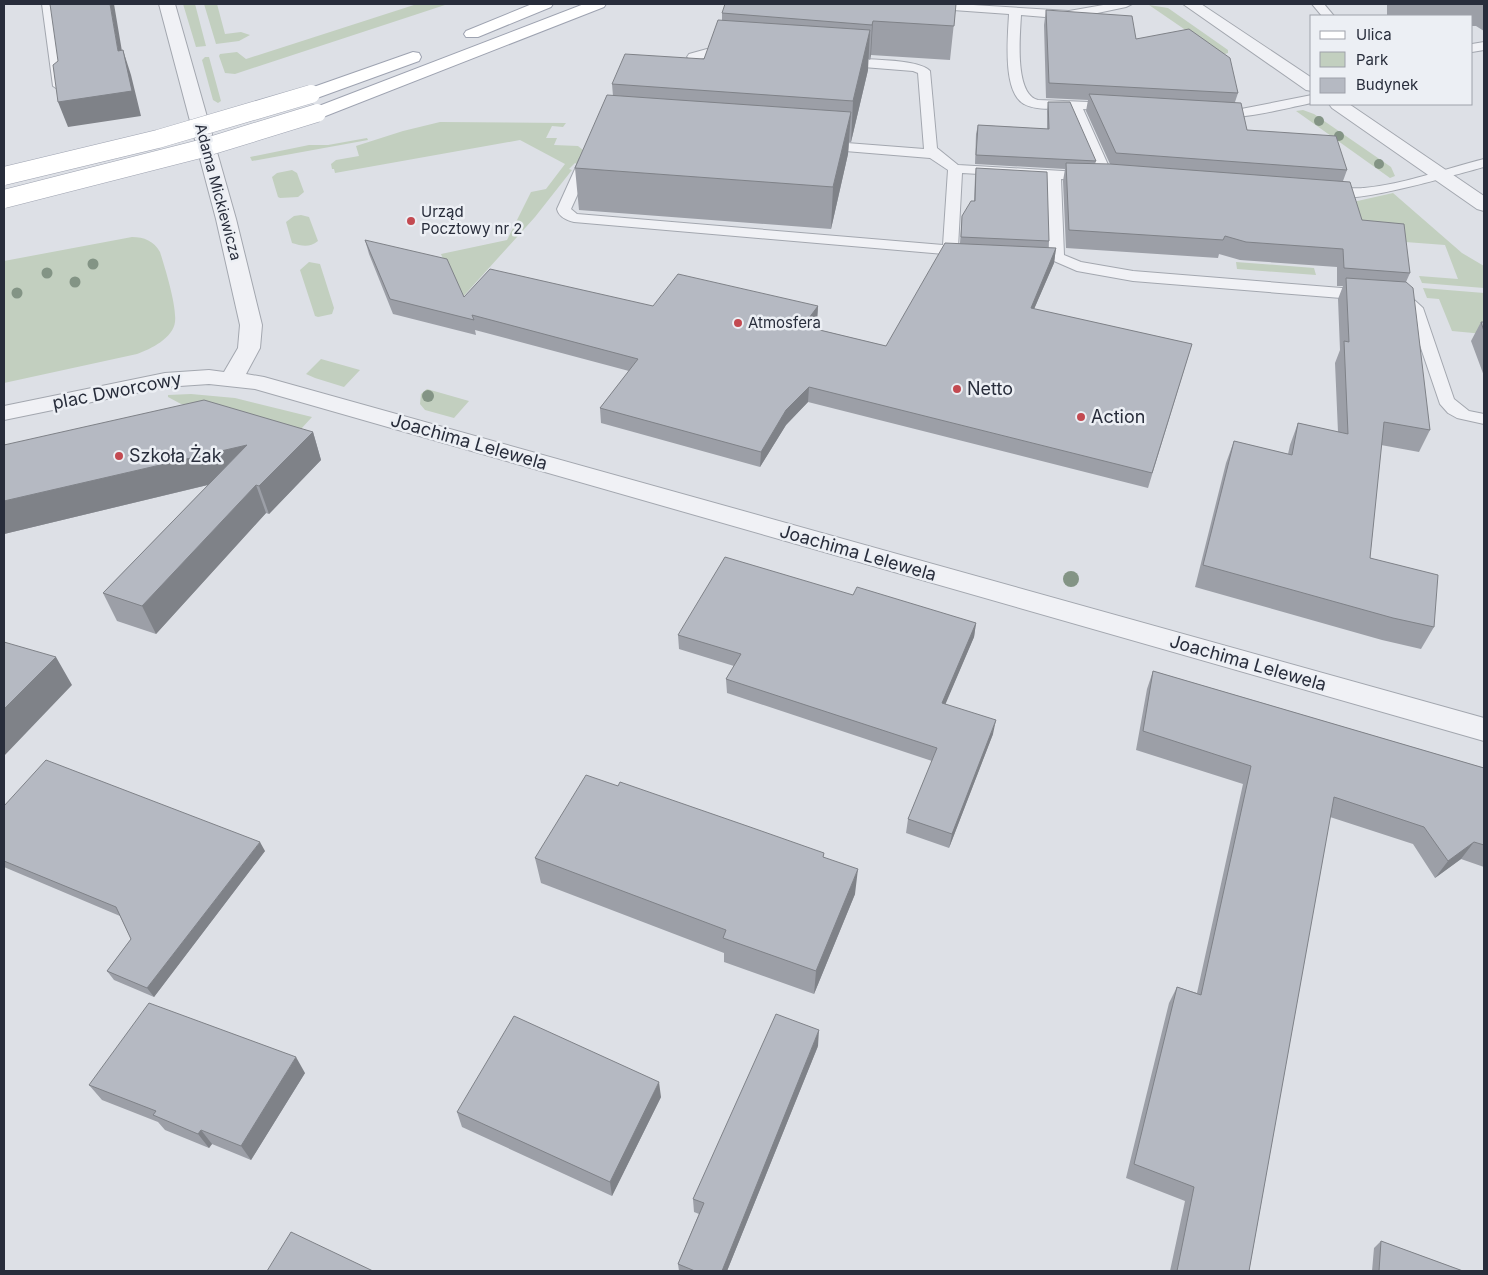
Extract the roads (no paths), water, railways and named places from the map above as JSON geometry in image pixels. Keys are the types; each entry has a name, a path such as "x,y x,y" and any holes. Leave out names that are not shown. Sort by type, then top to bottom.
{"main road":[{"path":"457,40 545,4"},
{"path":"4,199 103,176 177,156 317,114 593,6"},
{"path":"4,176 151,142 311,94 430,50"}],"street":[{"name":"Adama Mickiewicza","path":"167,4 226,219 251,325 249,348 232,378"},
{"path":"1191,4 1308,80"},
{"path":"1339,105 1484,205"},
{"name":"plac Dworcowy","path":"4,413 165,380 209,376 232,378"},
{"name":"Joachima Lelewela","path":"232,378 282,388 1484,730"}],"lane":[{"path":"48,4 60,86"},
{"path":"911,4 1068,15 1126,4"},
{"path":"1318,4 1327,15"},
{"path":"1015,11 1013,68 1023,97 1027,101 1123,108"},
{"path":"693,57 707,53 747,55"},
{"path":"826,61 922,69 925,72 930,148 934,154 956,169 1124,178"},
{"path":"1208,113 1236,114 1310,98"},
{"path":"1075,105 1106,176"},
{"path":"593,143 564,209 565,213 574,218 950,252 979,253"},
{"path":"806,144 934,154"},
{"path":"1311,192 1353,193 1484,163"},
{"path":"950,252 956,169"},
{"path":"1054,175 1057,256"},
{"path":"1018,255 1057,256 1077,266 1133,276 1395,297 1406,300 1415,308 1446,400 1450,406 1466,416 1484,419"}],"place":[{"name":"Urząd Pocztowy nr 2","path":"411,221"},
{"name":"Atmosfera","path":"738,323"},
{"name":"Netto","path":"957,389"},
{"name":"Action","path":"1081,417"},
{"name":"Szkoła Żak","path":"119,456"}]}
